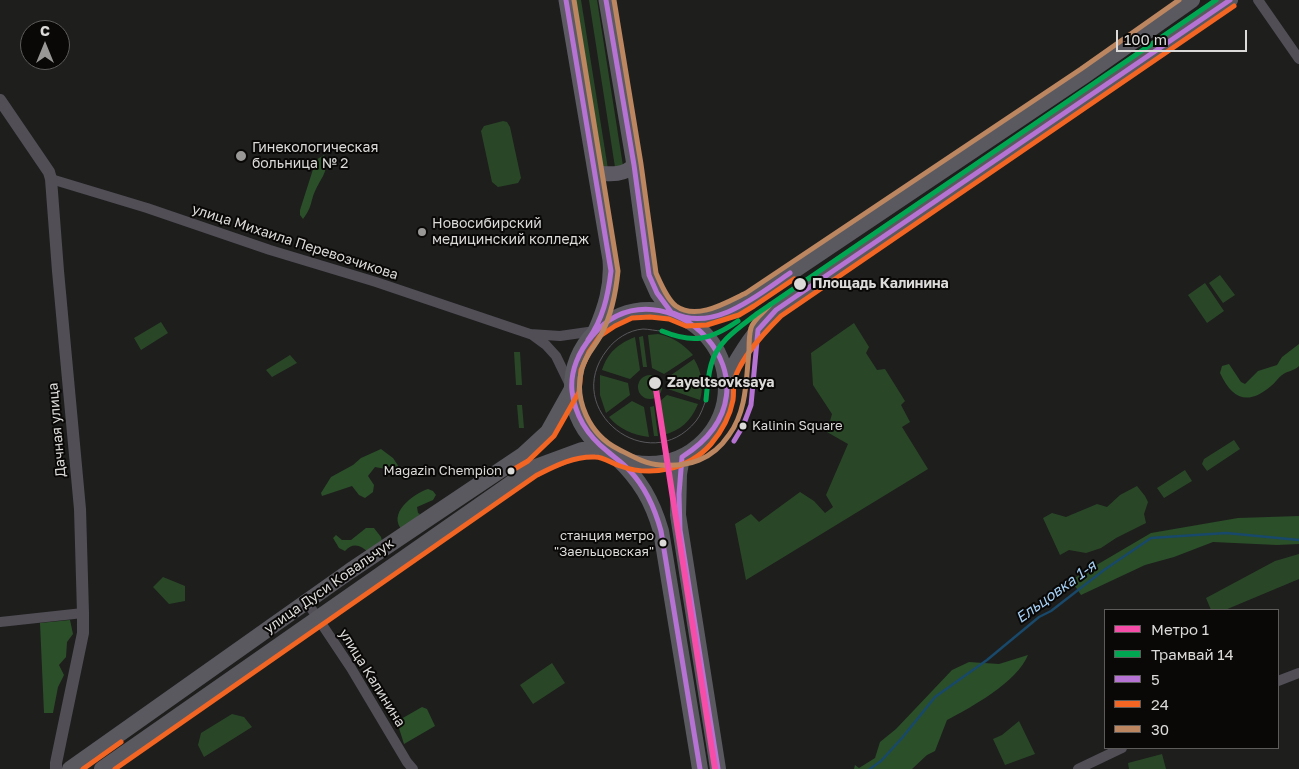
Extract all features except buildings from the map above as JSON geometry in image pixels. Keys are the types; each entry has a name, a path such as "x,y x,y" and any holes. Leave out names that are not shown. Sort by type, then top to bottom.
{"main road":[{"path":"566,0 596,173 610,271 605,306 595,331 582,348 574,368 572,389 576,412 587,433 631,472 644,489 661,531 700,769"},
{"path":"606,0 634,165 649,275 657,294 671,312"},
{"path":"687,319 718,315 750,300 1085,75 1192,0"},
{"path":"727,378 744,347 776,310 1230,0"},
{"path":"596,173 615,174 629,170 634,165"},
{"path":"595,331 611,319 630,311 650,309 671,312 687,319 706,334 720,354 727,378 726,398 721,416 712,433 698,447 682,457 666,462 649,464 632,462 610,453"},
{"name":"улица Дуси Ковальчук","path":"70,769 307,602 523,455 548,432 572,389"},
{"name":"улица Дуси Ковальчук","path":"102,769 533,468 582,450 610,453"},
{"path":"682,457 679,474 678,516 718,769"}],"street":[{"path":"1258,0 1299,59"},
{"name":"Дачная улица","path":"0,100 49,172 51,179 60,299 80,510 83,633 64,721 56,769"},
{"name":"улица Михаила Перевозчикова","path":"51,179 148,208 270,250 376,282 530,334"},
{"path":"530,334 560,336 595,331"},
{"path":"530,334 546,345 556,356 572,389"},
{"name":"улица Калинина","path":"307,602 351,668 413,769"},
{"path":"0,622 83,613"},
{"path":"1279,681 1299,673"},
{"path":"1078,769 1120,749"}],"green space":[{"path":"573,0 581,0 608,169 600,170"},
{"path":"589,0 597,0 623,166 615,167"},
{"path":"503,121 507,122 510,127 521,178 518,183 498,187 492,182 481,131 484,126"},
{"path":"324,155 326,169 303,219 300,215 300,210 316,160"},
{"path":"1220,275 1235,295 1223,303 1209,283"},
{"path":"1205,283 1224,311 1207,323 1188,295"},
{"path":"161,322 168,333 141,350 134,338"},
{"path":"854,323 869,347 866,353 877,370 885,369 905,401 901,405 910,422 902,427 928,469 746,580 735,524 751,514 759,522 800,492 814,501 825,513 833,507 826,495 848,444 827,432 832,414 813,385 811,353"},
{"path":"658,334 677,342 693,355 664,374 652,368 648,335"},
{"path":"643,336 647,367 643,367 639,337"},
{"path":"635,337 640,370 630,379 602,370 607,358 614,349"},
{"path":"1299,344 1299,366 1282,375 1271,386 1255,396 1248,398 1235,394 1220,373 1222,366 1229,364 1241,382 1245,384 1258,371 1277,365 1282,357"},
{"path":"514,352 520,352 522,385 516,385"},
{"path":"290,355 297,363 272,377 266,370"},
{"path":"694,359 702,379 700,400 668,389 667,378"},
{"path":"600,375 628,383 630,395 606,413 600,395"},
{"path":"650,375 658,379 662,387 658,395 650,399 642,395 638,387 642,379"},
{"path":"667,395 698,404 692,415 680,428 663,435 657,404"},
{"path":"632,401 644,407 649,437 627,431 609,417"},
{"path":"517,405 522,405 524,428 519,428"},
{"path":"654,406 658,436 654,436 650,407"},
{"path":"1234,440 1240,449 1207,471 1202,464 1204,459"},
{"path":"381,449 393,458 401,470 395,474 386,469 375,467 368,476 374,485 373,492 365,498 359,495 352,486 322,496 321,493 331,477 353,465 361,458"},
{"path":"1185,470 1192,481 1164,498 1157,488"},
{"path":"1137,486 1148,502 1144,514 1146,523 1101,548 1086,553 1069,550 1060,555 1043,518 1052,513 1066,517 1097,504 1107,507 1120,495"},
{"path":"428,489 436,495 433,500 417,507 420,514 403,531 399,525 399,512 415,495"},
{"path":"1299,516 1299,544 1277,545 1213,542 1174,557 1145,565 1081,595 1071,580 1151,533 1238,518"},
{"path":"366,528 374,528 382,541 369,553 357,546 351,546 345,551 339,548 333,538 336,535 342,540 351,540"},
{"path":"1299,554 1299,579 1227,609 1211,609 1206,598 1275,561"},
{"path":"163,577 185,586 185,601 169,604 153,587"},
{"path":"70,620 73,634 67,642 66,657 59,665 64,675 58,687 53,713 44,713 40,623"},
{"path":"1028,655 1014,675 993,693 947,720 935,751 927,755 912,769 854,769 855,765 859,768 875,758 880,742 896,729 952,670 969,662 999,664"},
{"path":"552,663 565,683 533,704 520,685"},
{"path":"422,707 427,709 435,726 404,744 398,725 401,719"},
{"path":"232,714 244,717 252,727 204,757 198,745 201,733"},
{"path":"1019,721 1035,754 1005,765 993,739 1002,735"},
{"path":"1162,754 1166,769 1129,769 1128,763"}],"waterway":[{"name":"Ельцовка 1-я","path":"870,769 881,761 902,738 935,697 987,660 1039,617 1051,611 1104,570 1151,538 1226,533 1299,540"}],"tram line":[{"name":"14","path":"706,400 709,373 718,349 730,335 758,313 1216,0"},
{"name":"14","path":"662,331 683,338 702,338 719,332 738,321"},
{"path":"662,331 643,329 633,331 618,339 607,350 595,373 594,395 602,414 616,430 635,440 656,443 677,437 696,421 701,414 706,400"}],"metro line":[{"name":"1","path":"655,383 715,769"}],"transit line":[{"name":"5","path":"566,0 611,271 604,307 588,340"},
{"name":"30","path":"574,0 618,271 611,310 600,338 586,358 582,369 580,393 582,404 592,426 608,443 633,457 649,463 681,465 699,460 715,451 729,435 739,416 746,384 751,328 770,305"},
{"name":"5","path":"606,0 634,165 649,275 657,293 671,312"},
{"name":"30","path":"614,0 641,164 656,273 664,291 673,303 684,310 693,312 721,305 746,293 1081,69 1179,0"},
{"name":"5","path":"734,441 743,426 751,405 758,330 776,310 1230,0"},
{"name":"24","path":"115,769 537,475 565,462 587,457 601,458 632,469 656,471 680,465 702,453 711,444 728,418 732,406 734,381 742,363 781,316 1234,6"},
{"name":"5","path":"673,313 688,318 720,315 750,301 790,273"},
{"name":"24","path":"511,471 528,461 554,436 579,392 581,370 589,352 600,336 632,318 669,319 686,326 707,325 739,315 794,279"},
{"name":"5","path":"700,769 661,531 656,515 636,478 625,465 600,445 588,432 579,417 572,391 572,376 583,348 592,336 621,314 652,310 682,319 707,338 723,365 726,396 714,427 682,457 679,494 680,530 718,769"},
{"name":"24","path":"83,769 121,742"}],"place":[{"name":"Гинекологическая больница № 2","path":"241,156"},
{"name":"Новосибирский медицинский колледж","path":"422,232"},
{"name":"Площадь Калинина","path":"800,284"},
{"name":"Zayeltsovksaya","path":"655,383"},
{"name":"Kalinin Square","path":"743,426"},
{"name":"Magazin Chempion","path":"511,471"},
{"name":"станция метро \"Заельцовская\"","path":"663,543"}]}
